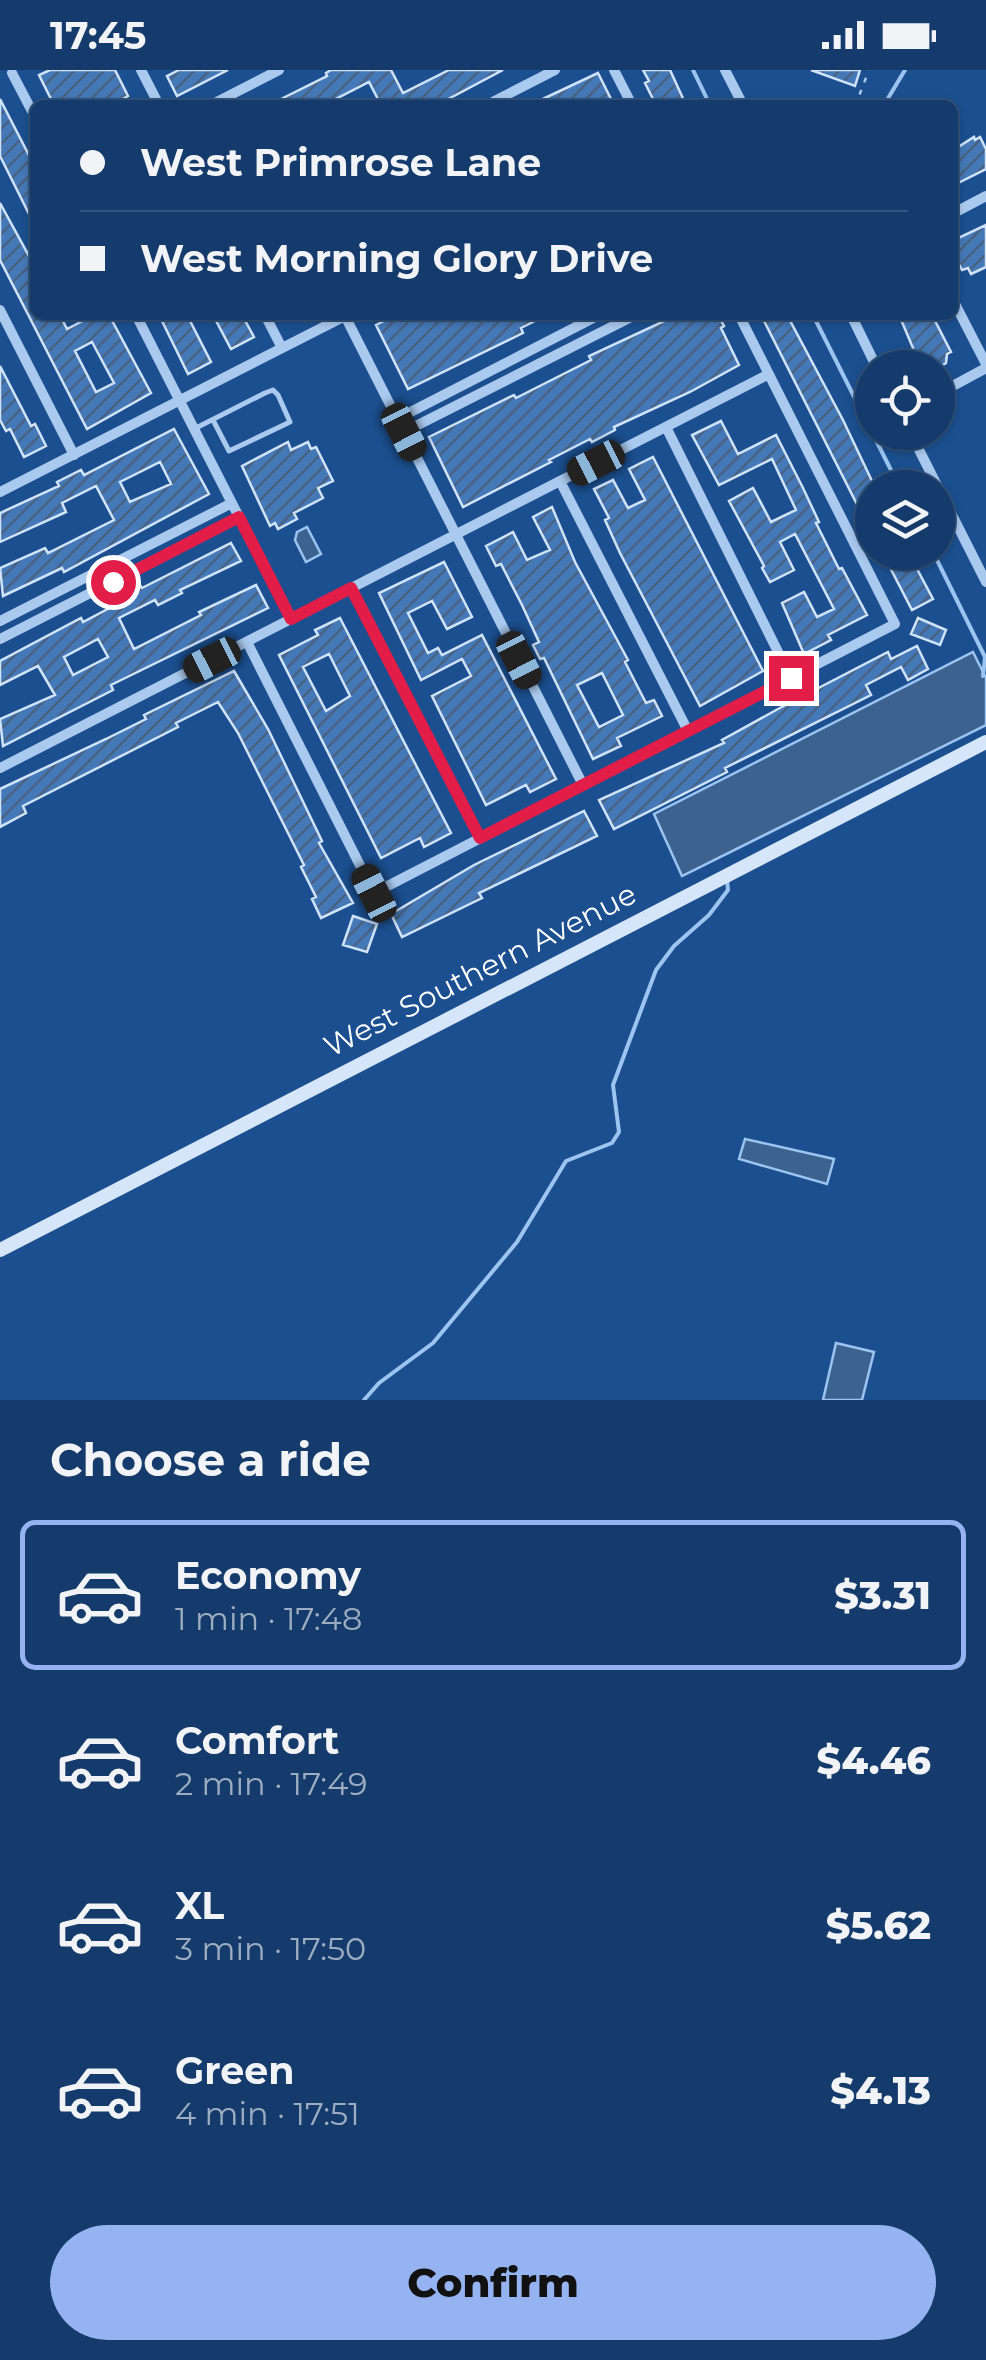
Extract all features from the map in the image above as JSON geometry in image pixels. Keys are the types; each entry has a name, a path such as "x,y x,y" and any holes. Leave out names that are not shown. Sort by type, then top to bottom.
{"main road":[{"name":"West Southern Avenue","path":"0,1250 986,742"}],"street":[{"path":"141,70 156,100"},
{"path":"221,100 279,70"},
{"path":"497,100 555,70"},
{"path":"614,70 629,100"},
{"path":"725,70 740,100"},
{"path":"0,79 15,71 30,106"},
{"path":"958,211 986,196"},
{"path":"0,310 74,455"},
{"path":"955,384 986,366 958,310"},
{"path":"139,320 291,619"},
{"path":"268,320 282,348"},
{"path":"0,492 338,320"},
{"path":"348,320 583,785"},
{"path":"397,418 589,320"},
{"path":"404,432 626,320"},
{"path":"247,642 374,893 895,624 741,320"},
{"path":"853,320 868,350"},
{"path":"0,768 768,374"},
{"path":"666,427 791,678"},
{"path":"919,450 986,582"},
{"path":"560,481 688,731"},
{"path":"232,502 1,621 4,636 239,517"},
{"path":"106,567 113,582"},
{"path":"351,588 480,838"}],"lane":[{"path":"194,429 273,390 290,422 229,451 213,420"}],"path":[{"path":"856,100 869,70"}],"water":[{"path":"307,527 321,554 306,562 295,540 297,532"},
{"path":"973,652 986,678 986,725 682,876 654,814"},
{"path":"745,1139 834,1159 827,1184 739,1159"},
{"path":"836,1343 874,1352 862,1400 823,1400"}],"building":[{"path":"50,70 115,70 128,96 121,100 52,100 39,75"},
{"path":"179,70 228,70 177,96 167,76"},
{"path":"391,70 403,93 449,70 503,70 446,100 378,100 369,82 334,100 279,100 327,76 326,73"},
{"path":"643,70 670,70 684,100 654,100 645,83 649,81"},
{"path":"811,70 860,70 855,86"},
{"path":"598,73 611,99 609,100 541,100"},
{"path":"0,99 30,157 30,216 0,156"},
{"path":"980,137 986,149 986,169 958,183 958,147"},
{"path":"0,203 30,258 30,318 0,260"},
{"path":"986,225 986,267 971,274 968,268 962,270 958,262 958,238"},
{"path":"31,320 62,320 67,329 84,320 112,320 151,393 87,429","holes":["92,342 114,383 96,392 75,351"]},
{"path":"190,320 211,362 188,374 162,321"},
{"path":"216,320 245,320 254,337 231,349"},
{"path":"386,320 537,320 521,328 523,333 408,389 376,325"},
{"path":"666,320 721,320 739,365 463,507 429,437 514,395 516,398 591,360 589,356"},
{"path":"764,320 790,320 867,470 855,470 855,500"},
{"path":"901,320 935,320 950,350 914,350"},
{"path":"0,366 31,426 35,424 46,446 24,457 10,429 6,431 0,420"},
{"path":"721,421 738,454 776,435 839,569 842,568 867,615 828,635 831,640 804,654 782,603 804,592 817,617 834,609 795,534 780,542 794,570 770,582 729,501 753,488 771,522 796,510 772,459 719,485 692,435"},
{"path":"174,429 209,494 64,572 62,568 3,596 0,568 45,548 48,553 114,520 96,486 62,503 66,512 0,542 0,513 59,486 57,482 81,470 84,475","holes":["160,462 171,484 130,502 120,482"]},
{"path":"288,442 291,450 308,442 311,449 316,447 333,481 318,488 323,498 294,513 297,519 278,529 275,523 270,526 242,466"},
{"path":"653,457 763,671 700,706 620,553 594,489 613,480 628,508 645,500 629,469"},
{"path":"552,507 575,562 628,660 625,662 646,703 654,700 662,716 617,738 621,746 593,759 544,658 540,659 533,645 539,642 522,605 501,564 496,566 486,546 513,532 527,560 550,550 533,517","holes":["602,673 623,715 599,727 577,685"]},
{"path":"231,543 241,561 158,605 155,600 119,618 134,649 256,585 268,608 111,685 113,690 3,746 0,719 55,695 38,666 0,685 0,661 81,618 83,622 119,603 116,597 140,585 142,588","holes":["98,639 108,657 73,675 64,657"]},
{"path":"444,562 472,617 447,629 432,601 408,613 428,653 438,648 442,655 482,635 556,779 530,792 526,785 486,805 432,696 471,676 462,659 421,680 379,593"},
{"path":"891,570 918,570 933,599 912,610"},
{"path":"340,618 451,833 424,847 420,838 381,858 279,655 318,635 315,630","holes":["329,654 350,696 326,711 303,667"]},
{"path":"918,618 946,630 940,645 911,634"},
{"path":"917,646 928,669 908,680 901,667 866,685 871,695 614,829 599,800 724,743 722,740 888,652 891,659"},
{"path":"234,671 268,729 322,841 319,843 353,903 321,918 312,899 316,897 301,867 304,865 238,733 218,702 176,723 178,727 23,806 26,813 0,827 0,789 146,719 144,715"},
{"path":"584,811 597,836 479,893 482,898 402,937 391,914 474,865"},
{"path":"353,916 377,924 367,952 343,945"}],"waterway":[{"path":"693,70 708,100"},
{"path":"887,100 905,70"},
{"path":"816,320 891,470"},
{"path":"942,570 985,657 983,676"},
{"path":"364,1400 379,1383 433,1343 517,1242 566,1161 612,1143 619,1132 613,1085 656,970 674,946 709,915 728,890 727,879"}],"route":[{"path":"113,582 239,517 291,619 351,588 480,838 791,678"}]}
